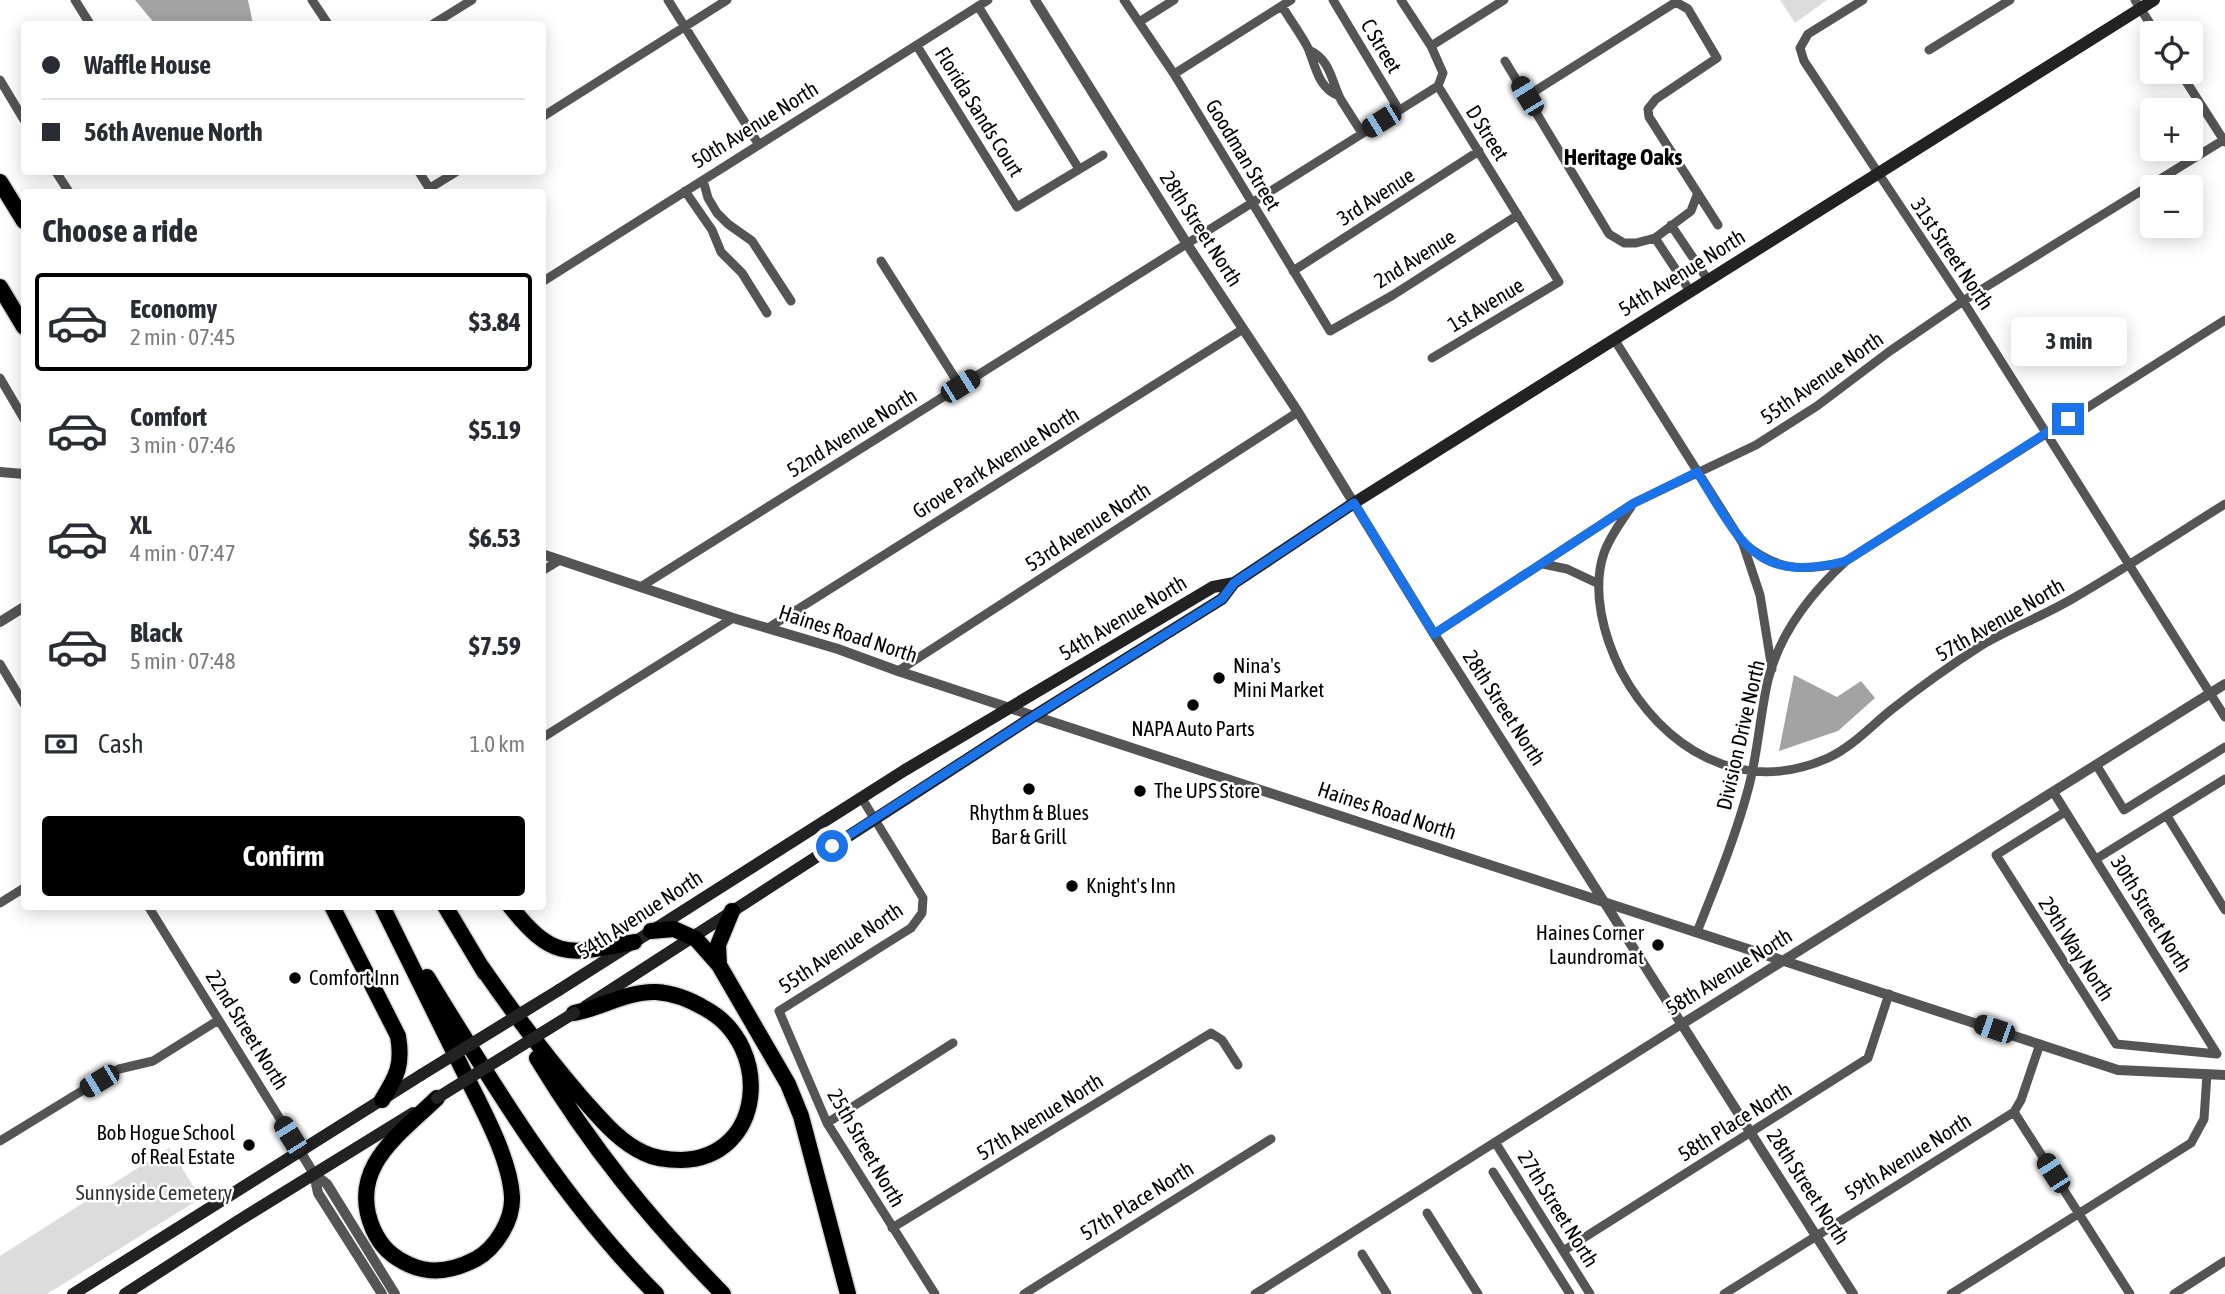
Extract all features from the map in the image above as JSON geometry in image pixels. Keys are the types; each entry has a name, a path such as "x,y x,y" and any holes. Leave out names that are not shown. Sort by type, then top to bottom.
{"highway":[{"path":"0,182 21,216"},
{"path":"0,287 21,322"},
{"path":"334,910 398,1036 401,1054 398,1075 382,1100"},
{"path":"385,910 479,1102 501,1152 510,1184 512,1200 509,1217 499,1238 471,1261 436,1271 412,1266 390,1255 377,1237 369,1219 365,1197 367,1180 380,1152 437,1098"},
{"path":"386,910 527,1135 594,1225 656,1294"},
{"path":"446,910 562,1098 621,1180 670,1240 723,1294"},
{"path":"513,910 536,936 560,949 572,952 634,942"},
{"path":"719,965 718,945 732,911"},
{"path":"651,931 674,929 691,937 719,965 788,1084 801,1116 848,1294"},
{"path":"481,966 547,1058 611,1130 627,1143 658,1158 687,1160 713,1151 739,1128 748,1112 751,1073 746,1054 735,1034 717,1015 696,1003 655,992 636,994 591,1010 574,1013"}],"main road":[{"name":"54th Avenue North","path":"125,1294 574,1013 1034,716 1222,599 1234,583 1354,503 1877,173 2138,4 2154,0"},
{"name":"54th Avenue North","path":"73,1294 559,990 861,797 1213,587 1234,583"}],"street":[{"path":"75,0 88,21"},
{"path":"312,0 326,21"},
{"path":"438,21 472,0"},
{"path":"668,0 759,145"},
{"path":"546,114 727,0"},
{"name":"50th Avenue North","path":"546,279 988,0"},
{"name":"28th Street North","path":"1035,0 1186,244 1298,412 1434,634 1853,1294"},
{"name":"Goodman Street","path":"1124,0 1174,74 1330,331"},
{"path":"1139,22 1174,0"},
{"path":"1174,74 1291,0"},
{"name":"C Street","path":"1333,0 1399,110"},
{"name":"D Street","path":"1401,0 1431,46 1443,73 1438,86 1559,282"},
{"path":"1431,46 1492,3 1504,0"},
{"name":"31st Street North","path":"1863,0 1808,34 1800,48 1804,61 1964,301 2225,717"},
{"path":"1929,50 2010,0"},
{"path":"1527,96 1676,2 1688,9 1717,58 1656,99 1648,109 1649,117 1718,225"},
{"path":"2138,4 2149,21"},
{"path":"978,6 1079,169"},
{"path":"1282,6 1309,50 1310,61 1324,86 1329,93 1339,96 1362,133"},
{"name":"Florida Sands Court","path":"917,46 1017,207 1103,155"},
{"path":"1505,61 1609,234 1623,243 1655,238 1691,211 1697,195"},
{"path":"0,80 21,115"},
{"path":"2188,84 2225,141"},
{"name":"52nd Avenue North","path":"642,586 1438,86"},
{"name":"55th Avenue North","path":"1434,634 1634,503 1756,445 1817,406 1890,351 1964,301 2225,141"},
{"name":"3rd Avenue","path":"1293,271 1479,151"},
{"path":"432,189 452,175"},
{"path":"703,180 708,198 717,213 752,241 790,301"},
{"path":"685,191 712,230 720,252 742,273 767,313"},
{"name":"2nd Avenue","path":"1330,331 1393,295 1518,215"},
{"path":"1671,225 1708,280"},
{"path":"1655,238 1690,291"},
{"path":"881,261 960,386"},
{"name":"1st Avenue","path":"1432,358 1559,282"},
{"path":"1742,542 1755,553 1785,567 1803,569 1846,561 2225,320"},
{"name":"Grove Park Avenue North","path":"768,628 1243,328"},
{"path":"1614,339 1742,542 1760,595 1772,670"},
{"path":"0,378 21,414"},
{"name":"53rd Avenue North","path":"898,671 1298,412"},
{"path":"0,472 21,474"},
{"name":"57th Avenue North","path":"1634,503 1614,531 1604,554 1599,584 1601,610 1619,667 1635,696 1683,746 1702,757 1729,767 1776,771 1828,758 1854,742 1891,710 1985,643 2070,600 2225,504"},
{"name":"Haines Road North","path":"546,555 2118,1070 2225,1075"},
{"path":"546,569 560,560"},
{"name":"Division Drive North","path":"1697,932 1739,825 1754,769 1772,670 1796,616 1812,594 1846,561"},
{"path":"1543,564 1567,569 1599,584"},
{"path":"0,622 21,609"},
{"path":"546,735 733,618"},
{"path":"0,664 21,699"},
{"name":"58th Avenue North","path":"1255,1294 2225,684"},
{"path":"2097,766 2124,810 2225,747"},
{"path":"2096,859 2225,779"},
{"name":"30th Street North","path":"2054,793 2221,1051"},
{"path":"861,797 875,819"},
{"name":"29th Way North","path":"2065,812 1996,855 2116,1044 2221,1051"},
{"path":"2167,816 2225,910"},
{"name":"55th Avenue North","path":"779,1012 911,928 922,913 923,898 875,819"},
{"path":"0,903 21,890"},
{"name":"22nd Street North","path":"150,910 314,1174 318,1193 382,1294"},
{"name":"58th Place North","path":"1563,1251 1868,1058 1889,994"},
{"name":"25th Street North","path":"779,1012 827,1123 935,1294"},
{"path":"0,1141 120,1069 153,1061 217,1021"},
{"name":"57th Avenue North","path":"892,1228 1211,1033 1216,1034 1238,1065"},
{"path":"827,1123 953,1043"},
{"path":"2040,1044 2021,1100 2014,1112 2130,1294"},
{"path":"1951,1294 2191,1143 2204,1119 2207,1074"},
{"name":"59th Avenue North","path":"1724,1294 2014,1112"},
{"name":"57th Place North","path":"1024,1294 1271,1139"},
{"name":"27th Street North","path":"1495,1142 1591,1294"},
{"path":"1493,1172 1570,1294"},
{"name":"22nd Street North","path":"314,1174 327,1184 395,1294"},
{"path":"1427,1213 1478,1294"},
{"path":"1362,1254 1387,1294"},
{"path":"2174,1294 2225,1261"}],"green space":[{"path":"1780,0 1827,0 1795,23"},
{"name":"Sunnyside Cemetery","path":"169,1148 201,1198 47,1294 0,1294 0,1256"}],"shaded area":[{"path":"135,0 248,0 252,21 152,21"},
{"path":"1794,675 1837,697 1861,681 1875,698 1838,731 1779,751"}],"place":[{"name":"Nina's Mini Market","path":"1219,678"},
{"name":"NAPA Auto Parts","path":"1193,705"},
{"name":"Rhythm & Blues Bar & Grill","path":"1029,789"},
{"name":"The UPS Store","path":"1140,791"},
{"name":"Knight's Inn","path":"1072,886"},
{"name":"Haines Corner Laundromat","path":"1658,945"},
{"name":"Comfort Inn","path":"295,978"},
{"name":"Bob Hogue School of Real Estate","path":"249,1145"}],"district":[{"name":"Heritage Oaks","path":"1623,157"}],"route":[{"path":"832,846 1034,716 1189,621 1222,599 1234,583 1354,503 1434,634 1634,503 1697,472 1742,542 1755,553 1785,567 1822,567 1846,561 2068,419"}]}
